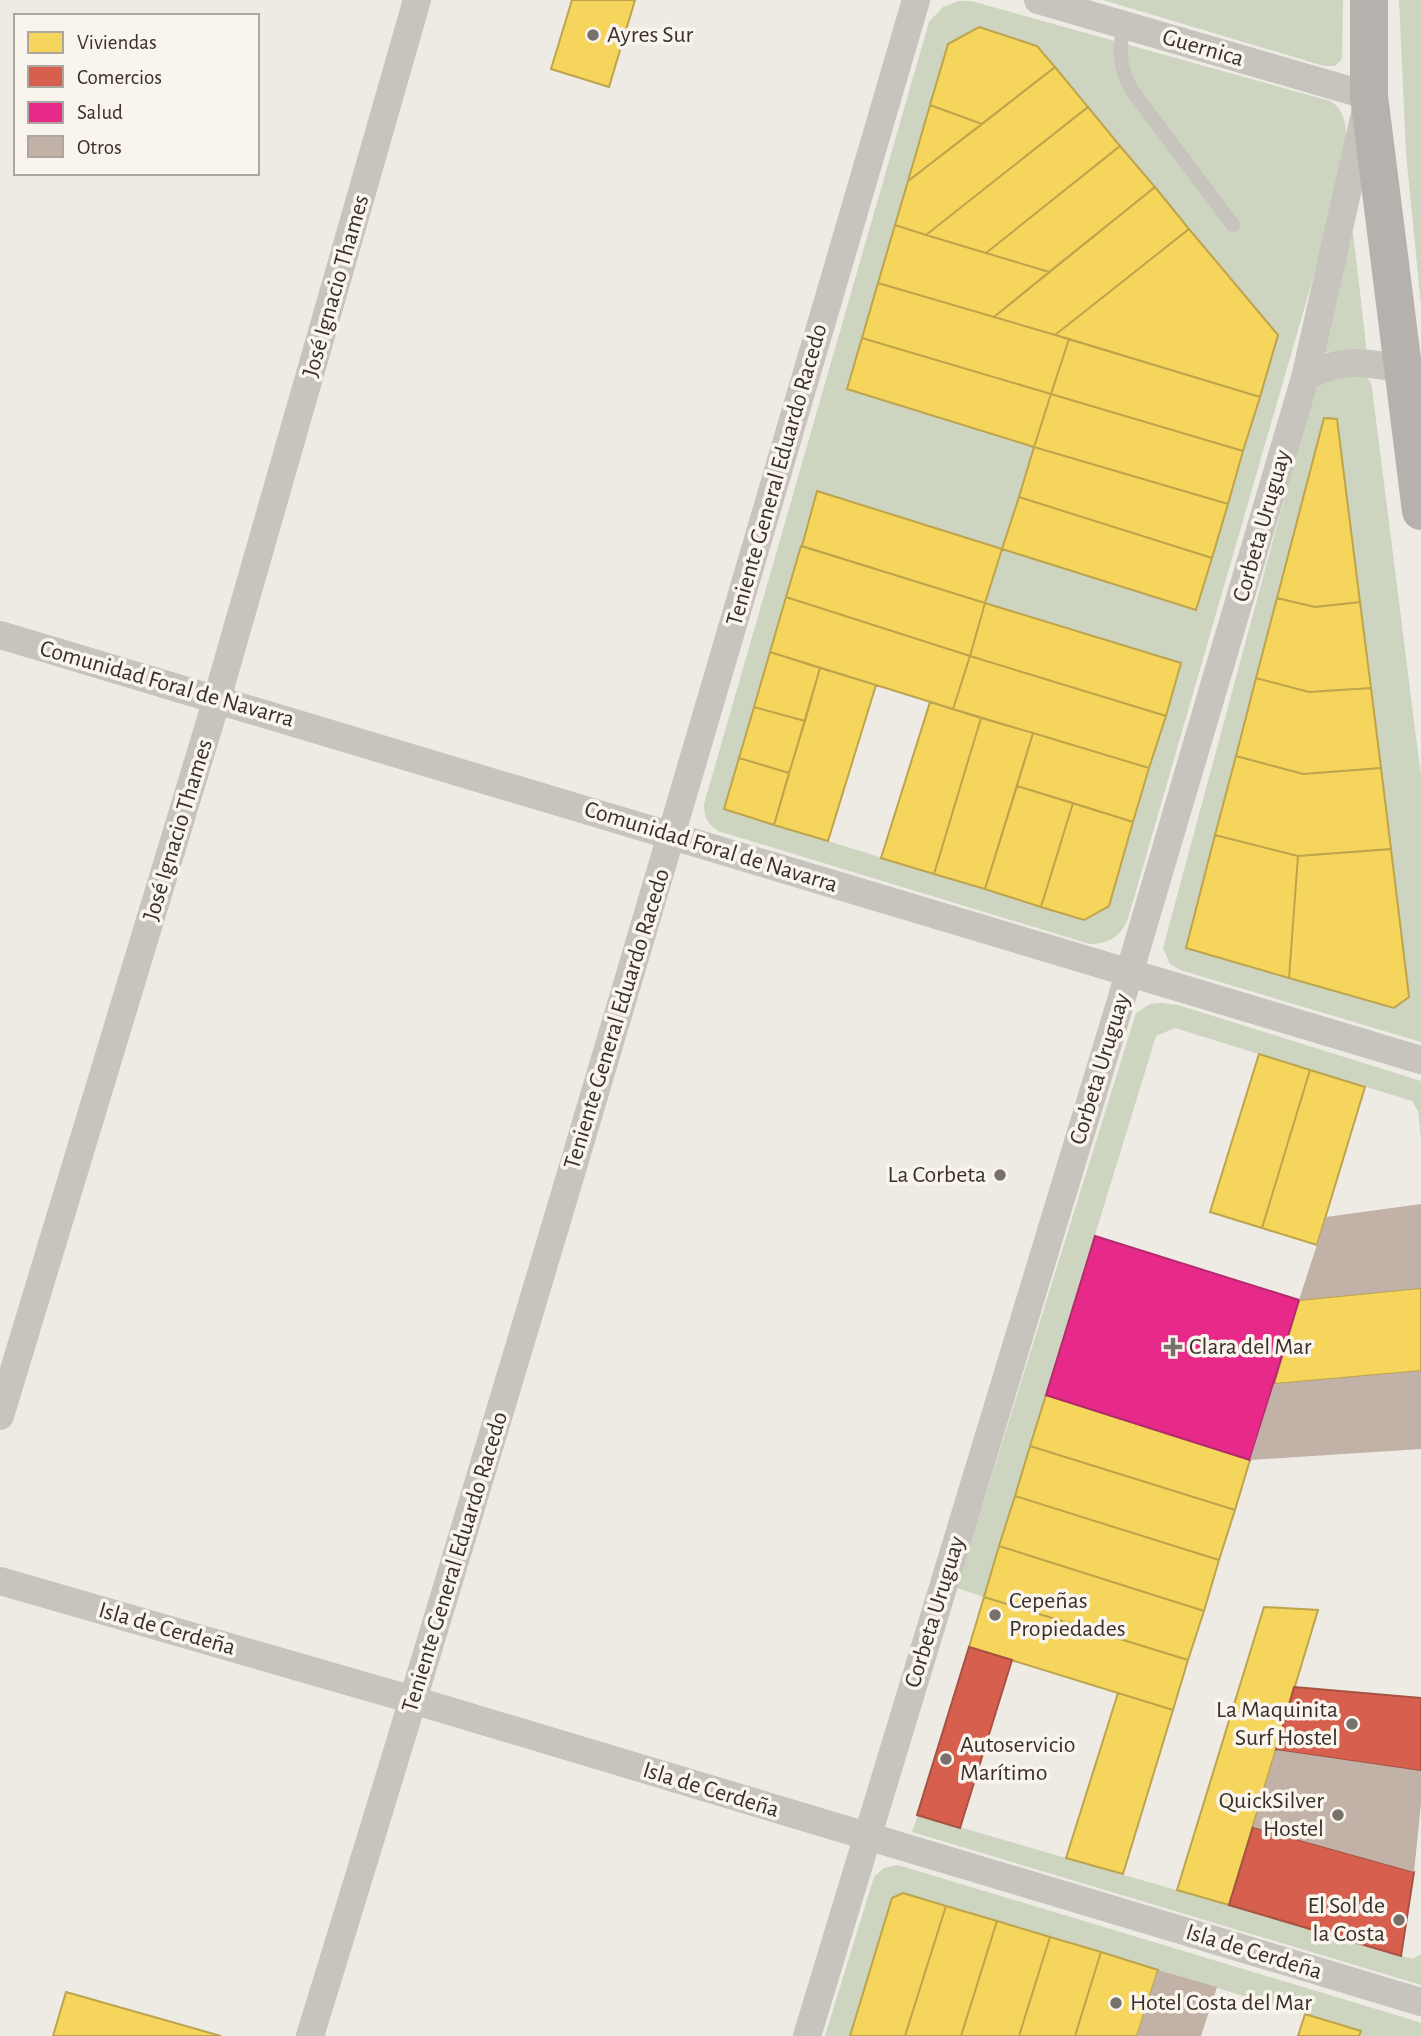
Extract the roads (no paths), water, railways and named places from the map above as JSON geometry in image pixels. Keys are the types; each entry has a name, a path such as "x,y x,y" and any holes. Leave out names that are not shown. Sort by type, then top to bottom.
{"main road":[{"path":"1369,0 1369,96 1412,370 1421,511"}],"street":[{"name":"José Ignacio Thames","path":"0,1416 218,699 417,0"},
{"name":"Teniente General Eduardo Racedo","path":"310,2036 414,1700 672,835 916,0"},
{"name":"Guernica","path":"1038,0 1369,96"},
{"name":"Corbeta Uruguay","path":"807,2036 1129,974 1305,378 1369,96"},
{"path":"1305,378 1318,369 1341,362 1412,370"},
{"name":"Comunidad Foral de Navarra","path":"0,635 1421,1060"},
{"name":"Isla de Cerdeña","path":"0,1581 414,1700 1421,2002"}],"lane":[{"path":"1123,25 1120,53 1122,73 1131,89 1233,225"}],"place":[{"name":"Ayres Sur","path":"593,35"},
{"name":"La Corbeta","path":"1000,1175"},
{"name":"Clara del Mar","path":"1173,1347"},
{"name":"Cepeñas Propiedades","path":"995,1615"},
{"name":"La Maquinita Surf Hostel","path":"1352,1724"},
{"name":"Autoservicio Marítimo","path":"946,1759"},
{"name":"QuickSilver Hostel","path":"1338,1815"},
{"name":"El Sol de la Costa","path":"1399,1920"},
{"name":"Hotel Costa del Mar","path":"1116,2003"}]}
